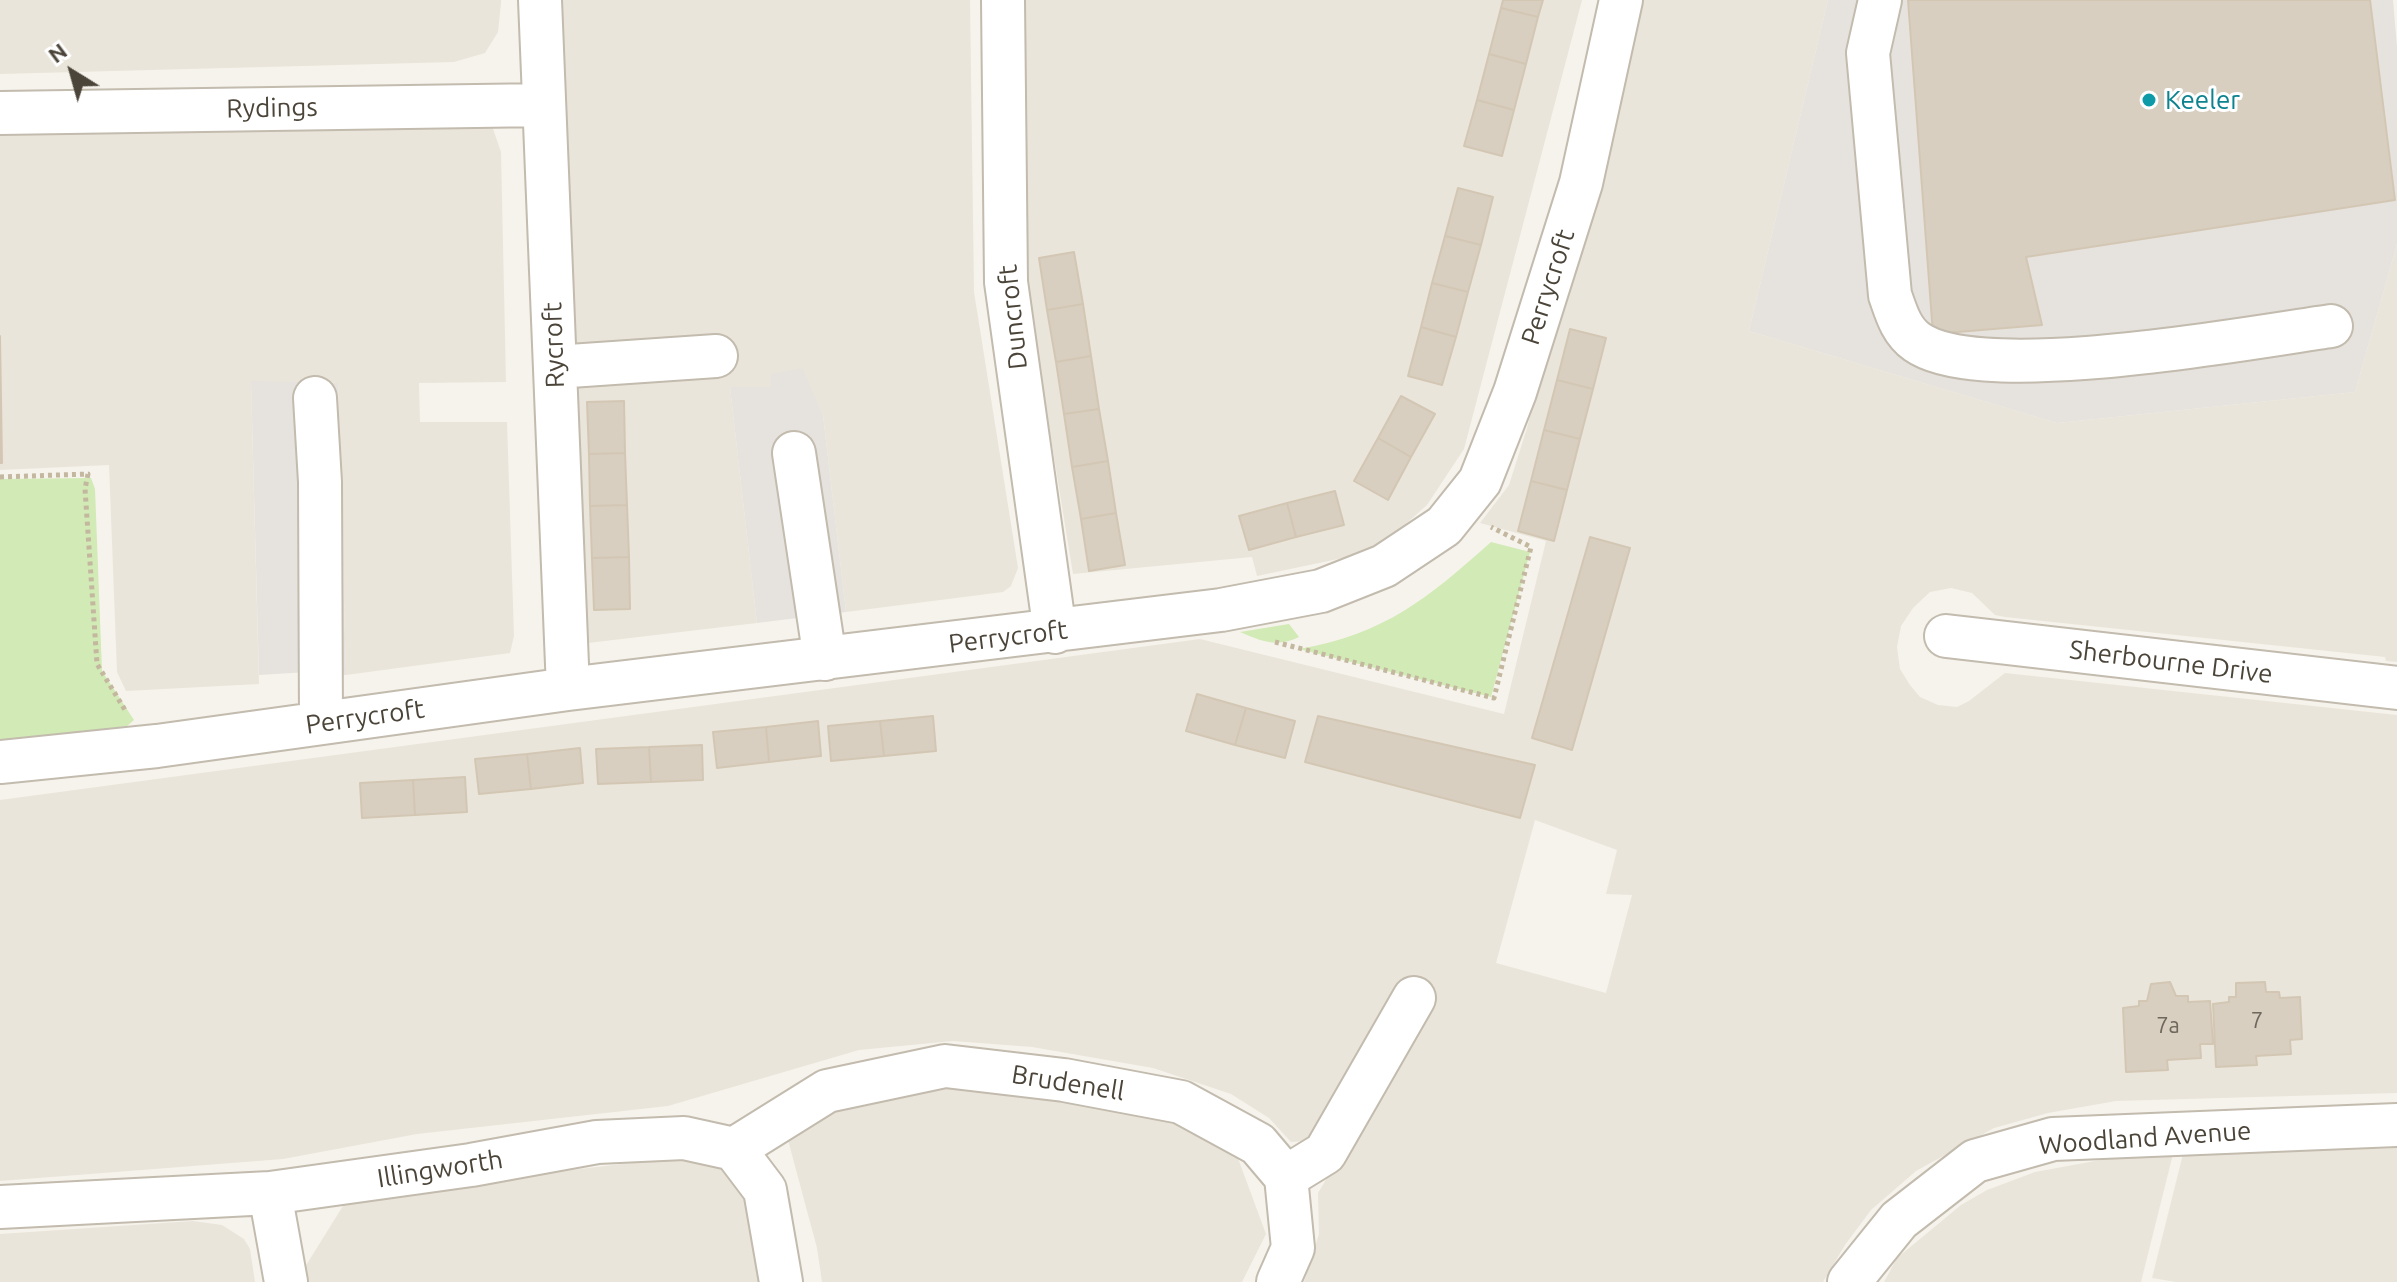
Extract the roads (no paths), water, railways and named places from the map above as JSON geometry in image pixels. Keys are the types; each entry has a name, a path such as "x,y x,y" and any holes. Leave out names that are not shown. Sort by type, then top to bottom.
{"street":[{"name":"Rycroft","path":"540,0 568,689"},
{"name":"Duncroft","path":"1003,0 1006,282 1055,632"},
{"name":"Perrycroft","path":"0,762 157,746 568,689 1221,610 1321,591 1384,566 1444,526 1480,481 1515,392 1581,183 1621,0"},
{"path":"1880,0 1868,53 1890,295 1901,325 1917,342 1961,358 2122,356 2331,326"},
{"name":"Rydings","path":"0,113 544,105"},
{"path":"555,367 716,356"},
{"path":"315,398 320,482 321,723"},
{"path":"794,453 825,659"},
{"name":"Sherbourne Drive","path":"1946,636 2397,688"},
{"path":"1278,1282 1293,1248 1286,1177 1325,1153 1414,998"},
{"name":"Brudenell","path":"734,1149 827,1091 945,1066 1064,1080 1181,1102 1258,1144 1286,1177"},
{"name":"Woodland Avenue","path":"1849,1282 1899,1220 1975,1161 2053,1139 2397,1125"},
{"name":"Illingworth","path":"0,1207 270,1193 471,1165 597,1142 684,1138 734,1149"},
{"path":"734,1149 765,1190 781,1282"},
{"path":"270,1193 286,1282"}],"place":[{"name":"Keeler","path":"2149,100"}]}
